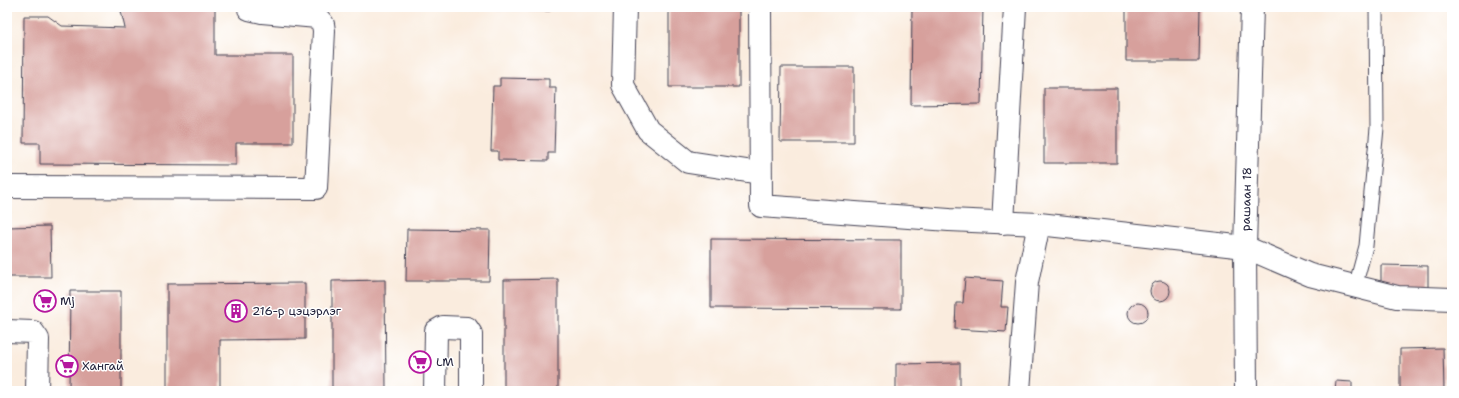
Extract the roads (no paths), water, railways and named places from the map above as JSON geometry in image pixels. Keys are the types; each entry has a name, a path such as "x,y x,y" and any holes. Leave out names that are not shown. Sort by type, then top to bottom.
{"street":[{"path":"7,187 316,188 324,31 323,24 317,17 262,12 249,9 249,7"},
{"path":"625,7 623,85 648,130 688,162 760,173"},
{"path":"760,7 760,206 949,220 1039,224 1245,247 1310,275 1397,297 1452,299"},
{"path":"1003,222 1015,7"},
{"name":"рашаан 18","path":"1246,391 1245,247 1252,7"},
{"path":"1019,391 1026,282 1039,224"},
{"path":"435,391 436,332 443,327 466,328 471,334 471,391"},
{"path":"7,331 33,332 38,339 37,391"}],"lane":[{"path":"1355,286 1366,246 1377,128 1376,7"}],"place":[{"name":"Mj","path":"45,301"},
{"name":"216-р цэцэрлэг","path":"236,311"},
{"name":"LM","path":"420,362"},
{"name":"Хангай","path":"67,366"}]}
